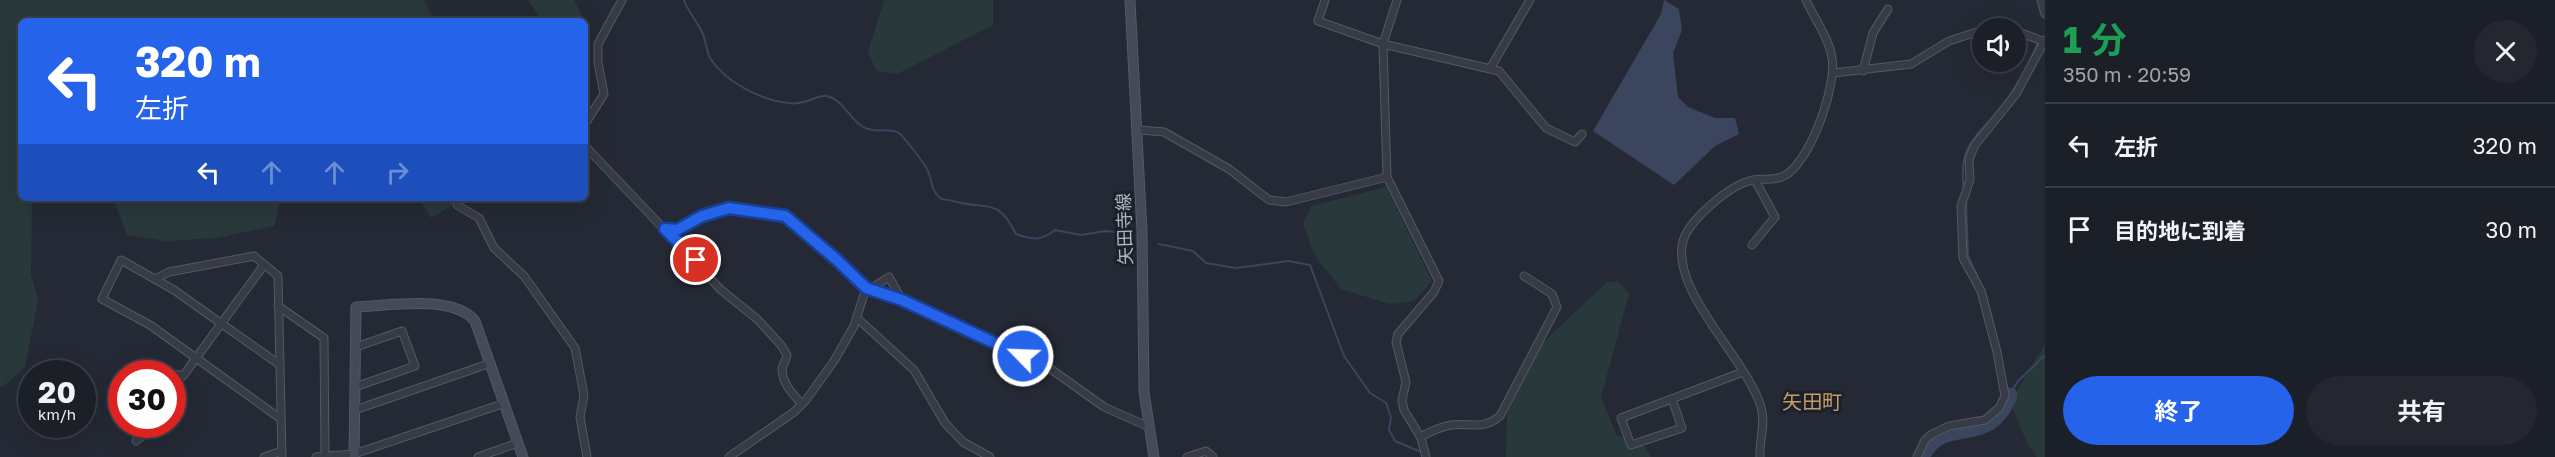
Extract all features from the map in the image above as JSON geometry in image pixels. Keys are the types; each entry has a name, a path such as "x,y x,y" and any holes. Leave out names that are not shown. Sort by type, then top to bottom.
{"main road":[{"name":"矢田寺線","path":"1130,0 1139,130 1143,392 1154,457"},
{"path":"354,456 356,307 447,305 465,310 476,321 523,457"}],"street":[{"path":"588,119 604,94 598,63 598,44 622,0"},
{"path":"1325,0 1318,21 1383,44 1491,67 1499,71 1546,128 1575,142 1582,134"},
{"path":"1397,0 1383,44 1387,177 1439,281 1434,292 1398,334 1395,342 1405,371 1406,382 1402,399 1404,410 1420,437 1426,457"},
{"path":"1491,67 1530,0"},
{"path":"1760,457 1763,432 1761,407 1743,372 1694,295 1682,257 1683,242 1696,219 1738,186 1755,180 1768,181 1785,175 1802,159 1829,91 1833,73 1830,51 1806,0"},
{"path":"2041,0 2045,14"},
{"path":"1863,71 1873,33 1888,9"},
{"path":"1833,73 1911,64 1949,41 1972,33"},
{"path":"1917,457 1928,436 1949,426 1984,420 1999,408 2005,396 1997,352 1981,291 1963,258 1962,199 1970,175 1969,159 1977,139 2016,94 2045,41 2026,34"},
{"path":"1139,130 1164,132 1229,169 1269,200 1286,202 1387,177"},
{"path":"588,149 696,260 714,283 757,319 781,345 787,355 782,368 784,378 791,392 802,404"},
{"path":"1752,245 1775,217 1755,180"},
{"path":"457,205 478,218 494,248 524,276 575,348 584,395 580,417 587,457"},
{"path":"665,229 677,230 702,216 729,208 785,216 868,288 902,300 1048,367 1097,403 1149,427"},
{"path":"157,278 169,272 254,256 278,276 282,454 264,457"},
{"path":"280,365 157,278 121,260 102,299 135,315 281,419"},
{"path":"186,372 264,265"},
{"path":"1420,437 1440,427 1454,424 1490,424 1500,416 1557,307 1552,294 1524,276"},
{"path":"729,457 802,404 834,361 857,318 868,288 889,277 902,300"},
{"path":"278,306 324,338 325,456"},
{"path":"857,318 914,370 945,423 963,442 990,457"},
{"path":"355,387 415,366 402,331 356,347"},
{"path":"355,410 491,363"},
{"path":"1672,399 1682,428 1631,445 1621,418 1743,372"},
{"path":"316,457 354,456 505,403"},
{"path":"135,441 140,438"},
{"path":"478,457 518,443"},
{"path":"1187,457 1206,451 1213,457"}],"shaded area":[{"path":"0,0 424,0 433,18 18,18 18,201 32,201 31,275 38,300 26,360 18,360 18,373 3,387 0,386"},
{"path":"528,0 574,0 582,16 582,18 540,18"},
{"path":"884,0 993,0 993,25 897,74 877,71 868,53"},
{"path":"1386,187 1432,281 1414,301 1389,304 1341,289 1314,254 1303,223 1312,206"},
{"path":"114,201 280,201 274,226 217,238 166,241 127,235"},
{"path":"421,201 459,201 431,218"},
{"path":"1618,281 1629,294 1601,397 1616,434 1644,446 1651,457 1506,457 1507,414 1539,346 1606,283"},
{"path":"2045,344 2045,457 2037,457 2027,443 2010,402"}],"water":[{"path":"1664,0 1679,9 1682,30 1673,53 1678,97 1688,107 1715,118 1735,118 1739,134 1715,146 1674,185 1593,131 1661,14"}],"waterway":[{"path":"684,0 702,32 710,58 734,82 755,94 778,101 800,103 827,96 838,102 862,126 872,130 891,130 899,133 925,166 935,192 940,198 997,209 1016,234 1027,237 1041,238 1055,230 1081,235 1106,231 1131,234"},
{"path":"1964,190 1963,174 1967,151 1972,141 2009,97 2038,42"},
{"path":"1966,201 1968,256 1986,295 2002,360"},
{"path":"1159,244 1193,251 1206,263 1236,268 1288,261 1310,265 1344,356 1370,393 1386,403 1391,417 1389,430 1395,441 1421,452"},
{"path":"2010,394 2018,381 2044,356"},
{"path":"2005,380 2010,395"},
{"path":"1922,457 1942,436 1979,428 1991,422 2001,412 2010,395"}],"district":[{"name":"矢田町","path":"1812,402"}],"route":[{"path":"696,260 665,229 677,230 702,216 729,208 785,216 866,288 921,308 954,326 1023,356"}]}
